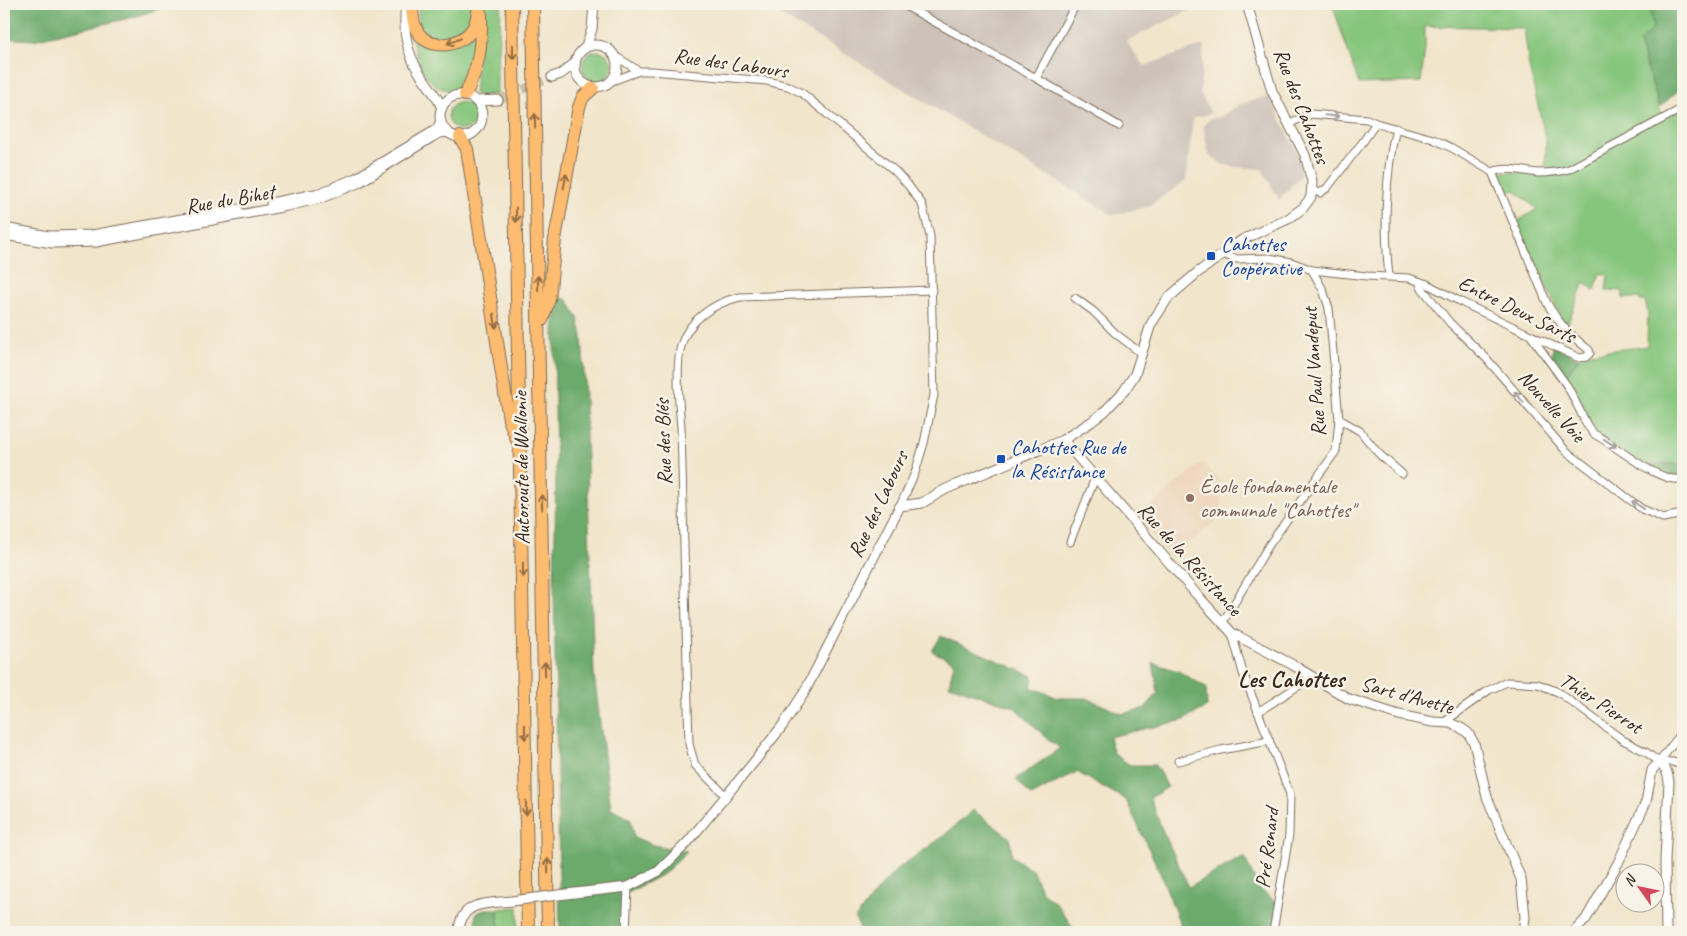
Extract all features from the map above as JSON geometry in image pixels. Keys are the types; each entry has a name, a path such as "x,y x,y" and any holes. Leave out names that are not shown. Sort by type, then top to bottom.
{"highway":[{"path":"412,4 412,17 419,34 424,39 441,45 458,41 466,36 473,28 481,4"},
{"path":"466,97 474,79 478,63 482,38 481,4"},
{"name":"Autoroute de Wallonie","path":"512,4 528,932"},
{"name":"Autoroute de Wallonie","path":"533,4 548,932"},
{"path":"539,332 549,299 555,239 579,106 583,97 593,88"},
{"path":"460,137 468,149 510,419 520,450"}],"street":[{"path":"406,4 405,30 411,58 424,80 433,89 442,108 441,121 448,132 460,137 474,133 482,121 482,113 466,97"},
{"path":"586,48 592,29 594,4"},
{"path":"902,4 1119,126"},
{"path":"1036,78 1076,4"},
{"name":"Rue des Cahottes","path":"900,506 922,503 946,489 1063,440 1104,412 1124,391 1134,374 1151,324 1168,298 1197,272 1242,240 1288,219 1303,208 1311,197 1312,181 1305,155 1272,91 1247,4"},
{"path":"575,63 577,76 581,82 593,88 606,85 612,81 618,69 615,56 605,47 592,29"},
{"path":"577,76 557,76 575,63 580,52 586,48 592,45 605,47"},
{"name":"Rue des Labours","path":"615,56 639,71"},
{"name":"Rue des Labours","path":"459,932 462,916 470,908 478,905 628,887 659,871 687,843 783,725 804,693 915,473 922,451 934,395 930,236 927,218 917,196 895,171 802,93 788,86 766,81 639,71 612,81"},
{"path":"433,89 466,97 498,100 482,113"},
{"path":"442,108 447,101 466,97"},
{"path":"1290,123 1311,114 1367,119 1452,148 1492,172 1508,169 1546,173 1564,170 1683,108"},
{"name":"Rue du Bihet","path":"4,228 49,236 92,236 272,203 320,192 356,178 437,129 441,121"},
{"path":"1312,190 1320,192 1328,188 1376,123"},
{"path":"1389,276 1387,199 1393,139 1396,128"},
{"name":"Rue du Bihet","path":"4,235 52,243 96,242 304,202 321,198 358,183 439,133 448,132"},
{"name":"Entre Deux Sarts","path":"1312,270 1366,276 1409,278 1579,358 1586,357 1590,353 1557,321 1547,303 1492,172"},
{"path":"1223,254 1235,259 1276,259 1291,262 1312,270"},
{"name":"Rue Paul Vandeput","path":"1223,622 1269,545 1336,451 1339,419 1329,308 1324,290 1312,270"},
{"name":"Nouvelle Voie","path":"1420,282 1421,287 1450,323 1486,358 1566,451 1642,509 1664,518 1683,514"},
{"name":"Rue des Blés","path":"726,796 695,764 689,744 681,427 678,393 680,350 686,334 697,319 712,308 728,300 740,297 932,290"},
{"path":"1075,300 1093,311 1115,333 1142,354"},
{"path":"1531,336 1568,387 1587,425 1594,434 1662,477 1678,480 1683,478"},
{"path":"1339,419 1360,431 1379,454 1402,474"},
{"name":"Rue de la Résistance","path":"1063,440 1232,633"},
{"path":"1070,542 1095,478"},
{"name":"Sart d'Avette","path":"1232,633 1349,699 1399,715 1450,723 1468,733 1474,743 1487,797 1521,879 1525,917 1523,932"},
{"name":"Pré Renard","path":"1232,633 1243,673 1290,794 1289,835 1273,932"},
{"path":"1258,712 1312,677"},
{"name":"Thier Pierrot","path":"1443,723 1489,690 1507,682 1538,684 1558,692 1623,740 1646,752 1658,762 1673,762 1683,766"},
{"path":"1574,932 1586,919 1618,863 1646,802 1652,770 1683,731"},
{"path":"1178,761 1221,750 1269,741"},
{"path":"1658,762 1663,765 1668,774 1669,782 1665,860 1666,932"},
{"path":"626,932 628,887"}],"shaded area":[{"path":"762,4 1188,4 1190,10 1126,41 1144,66 1204,45 1200,93 1211,113 1193,118 1186,181 1147,207 1113,215"},
{"path":"1269,96 1298,154 1301,175 1279,200 1262,169 1222,164 1209,155 1203,126 1211,118 1221,117 1240,104"},
{"name":"Ècole fondamentale communale \"Cahottes\"","path":"1202,462 1219,479 1222,516 1171,558 1136,518"}],"green space":[{"path":"4,4 174,4 134,17 33,40 4,38"},
{"path":"418,4 472,4 470,25 464,32 447,41 428,37 419,26"},
{"path":"484,4 501,4 497,94 481,96 474,93"},
{"path":"1332,4 1649,4 1653,28 1639,43 1663,119 1683,108 1683,464 1652,464 1647,468 1594,434 1563,380 1579,358 1590,353 1647,346 1648,313 1645,301 1640,301 1640,298 1623,298 1623,291 1606,290 1608,275 1600,273 1595,291 1584,282 1566,328 1516,222 1537,209 1514,190 1504,194 1495,177 1499,172 1545,173 1546,140 1529,67 1524,28 1425,26 1425,48 1421,82 1359,84"},
{"path":"1649,4 1683,4 1683,86 1660,107 1639,43 1653,28"},
{"path":"410,29 425,44 475,33 474,51 468,77 462,85 456,89 449,90 440,88 426,76 417,57"},
{"path":"597,51 603,52 611,60 611,72 603,80 597,81 591,80 583,72 582,66 583,60 591,52"},
{"path":"462,102 472,106 476,116 472,126 462,130 452,126 448,116 452,106"},
{"path":"557,296 568,300 578,318 582,336 594,675 611,809 631,819 634,837 653,845 687,851 665,873 624,895 622,932 560,932 554,596 556,473 554,329"},
{"path":"1554,346 1579,358 1563,380 1549,360"},
{"path":"1652,464 1683,464 1683,478 1678,481 1647,468"},
{"path":"941,636 1033,676 1031,687 1058,698 1087,698 1122,714 1145,708 1158,693 1153,663 1178,671 1206,687 1207,707 1184,720 1109,737 1114,754 1130,765 1155,765 1168,787 1150,798 1189,887 1244,856 1259,889 1282,906 1276,927 1277,932 1183,932 1161,875 1126,800 1077,772 1031,796 1016,779 1060,748 1014,707 949,685 954,662 932,651"},
{"path":"973,810 1010,838 1012,856 1032,870 1042,892 1057,904 1076,932 862,932 855,919 875,893 897,869 941,838"},
{"path":"518,907 518,932 499,932 498,909"},
{"path":"485,909 498,909 499,932 475,932 476,914"}],"tunnel":[{"path":"498,100 552,77"}],"place":[{"name":"Cahottes Coopérative","path":"1211,256"},
{"name":"Cahottes Rue de la Résistance","path":"1001,459"},
{"name":"Ècole fondamentale communale \"Cahottes\"","path":"1190,498"}],"district":[{"name":"Les Cahottes","path":"1291,679"}]}
